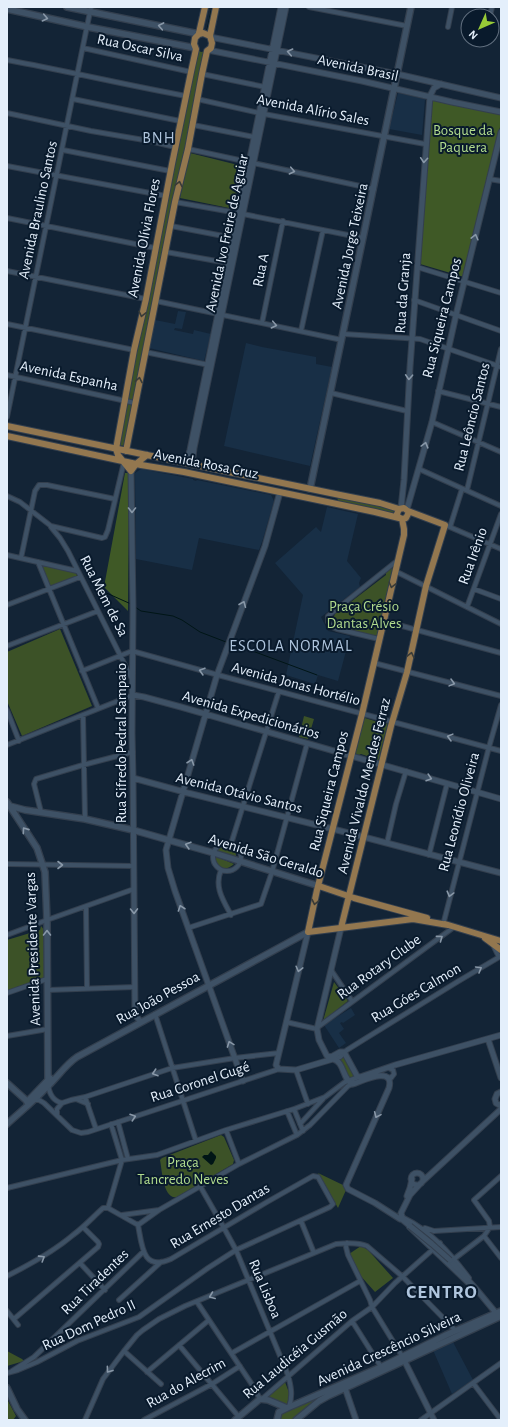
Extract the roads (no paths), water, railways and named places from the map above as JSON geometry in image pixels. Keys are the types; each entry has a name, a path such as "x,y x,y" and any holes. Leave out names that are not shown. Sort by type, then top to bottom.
{"main road":[{"name":"Avenida Brasil","path":"67,7 91,9 199,34 203,33 210,37"},
{"name":"Avenida Olívia Flores","path":"116,449 134,350 146,299 180,121 191,72 195,38 199,34 205,7"},
{"name":"Avenida Olívia Flores","path":"123,451 135,404 183,166 188,149 202,74 208,51 212,43 210,37 216,7"},
{"name":"Avenida Jorge Teixeira","path":"310,489 411,7"},
{"name":"Avenida Brasil","path":"7,9 195,48 201,52 208,51"},
{"path":"173,157 185,159"},
{"path":"171,168 183,166"},
{"path":"7,426 123,451"},
{"path":"18,438 22,435 22,430"},
{"name":"Avenida Rosa Cruz","path":"7,436 136,464 375,512 400,519"},
{"path":"110,458 123,451"},
{"path":"123,451 124,461 132,471 136,464 147,455"},
{"name":"Avenida Rosa Cruz","path":"123,451 380,503 404,509 448,526"},
{"path":"208,478 206,473 210,468"},
{"path":"332,504 336,500 334,494"},
{"path":"404,509 408,517 405,519 400,519 397,514 404,509"},
{"name":"Rua Siqueira Campos","path":"308,932 362,714 404,535 404,529 400,519"},
{"name":"Avenida Vivaldo Mendes Ferraz","path":"341,928 392,722 407,672 426,586 448,526"},
{"name":"Avenida São Geraldo","path":"8,804 133,830 214,853 480,935 494,942 501,950"},
{"name":"Avenida Presidente Vargas","path":"8,804 37,848 45,872 48,990 48,1084"},
{"path":"402,920 399,914 404,911"},
{"name":"Rua João Pessoa","path":"7,1124 23,1108 35,1100 67,1064 77,1057 308,932 413,919 447,925"},
{"name":"Avenida São Geraldo","path":"494,942 501,941"},
{"path":"23,1108 67,1064"},
{"path":"48,1070 54,1073 58,1072"},
{"path":"7,1083 28,1102"},
{"path":"28,1102 35,1100"},
{"name":"Avenida Crescêncio Silveira","path":"276,1420 279,1412 344,1386 499,1315"},
{"name":"Avenida Crescêncio Silveira","path":"296,1420 318,1401 381,1367 403,1358"},
{"path":"7,1388 25,1420"},
{"path":"261,1399 288,1408"},
{"name":"Rua Laudicéia Gusmão","path":"237,1418 261,1399"}],"street":[{"name":"Avenida Ivo Freire de Aguiar","path":"275,49 281,7"},
{"name":"Avenida Ivo Freire de Aguiar","path":"189,464 272,63 286,7"},
{"path":"309,7 407,26"},
{"path":"448,27 452,7"},
{"name":"Avenida Braulino Santos","path":"7,417 67,126 74,99 91,9"},
{"name":"Avenida Brasil","path":"210,37 397,74 501,98"},
{"name":"Rua Oscar Silva","path":"83,48 191,72"},
{"name":"Avenida Brasil","path":"208,51 362,81 501,112"},
{"path":"7,60 78,73 133,86 186,96"},
{"name":"Avenida Ivo Freire de Aguiar","path":"251,163 254,137 262,113 264,87 272,63"},
{"name":"Rua Oscar Silva","path":"202,74 264,87"},
{"path":"430,96 434,88 441,84"},
{"name":"Rua da Granja","path":"404,509 407,411 425,144 430,96"},
{"path":"74,99 180,121"},
{"name":"Avenida Alírio Sales","path":"197,99 425,144"},
{"path":"7,113 175,147"},
{"path":"192,125 254,137"},
{"name":"Rua Siqueira Campos","path":"404,509 419,469 432,422 456,315 501,132"},
{"path":"188,149 374,189"},
{"path":"63,150 171,168"},
{"path":"7,166 166,196"},
{"path":"489,179 501,181"},
{"path":"176,202 363,238"},
{"name":"Avenida Ivo Freire de Aguiar","path":"220,315 228,263 241,214"},
{"path":"7,218 155,248"},
{"name":"Rua A","path":"262,323 283,222"},
{"path":"171,226 234,238"},
{"path":"301,331 323,230"},
{"path":"166,252 228,263"},
{"path":"417,267 501,293"},
{"path":"7,271 146,299"},
{"path":"414,300 501,331"},
{"path":"156,301 301,331 343,337 412,338 429,342 499,366"},
{"path":"7,324 134,350"},
{"name":"Rua Leôncio Santos","path":"448,526 465,489 499,366 501,349"},
{"path":"145,352 209,365"},
{"name":"Avenida Espanha","path":"7,375 135,404"},
{"path":"438,391 501,407"},
{"path":"331,393 407,411"},
{"path":"432,422 501,452"},
{"path":"7,496 15,499 51,526 102,538 106,535 124,461"},
{"path":"419,469 501,506"},
{"name":"Rua Sifredo Pedral Sampaio","path":"132,471 132,695 135,987 135,1015 133,1026"},
{"path":"21,558 36,489 41,484 114,499"},
{"path":"243,1081 208,986 168,868 166,850 216,675 265,546 280,492"},
{"name":"Rua Irênio","path":"467,607 501,514"},
{"name":"Rua Mem de Sa","path":"51,526 60,538 132,679"},
{"path":"448,526 501,549"},
{"path":"7,555 77,571"},
{"path":"379,639 335,628 328,622 328,616 398,560"},
{"path":"38,562 98,708"},
{"path":"395,571 501,624"},
{"path":"7,605 80,577"},
{"path":"474,589 501,599"},
{"path":"7,646 98,611"},
{"path":"384,622 501,653"},
{"path":"82,670 132,651"},
{"name":"Avenida Jonas Hortélio","path":"132,651 216,675 501,750"},
{"path":"374,663 501,696"},
{"path":"231,844 279,691"},
{"path":"7,745 132,695"},
{"name":"Avenida Expedicionários","path":"132,695 382,764 501,799"},
{"name":"Rua Leonídio Oliveira","path":"447,925 459,862 501,705"},
{"path":"7,710 19,741"},
{"path":"83,715 85,819"},
{"path":"188,928 261,904 272,872 307,744"},
{"path":"41,812 34,785 35,780 83,765 133,752"},
{"path":"386,843 406,771"},
{"name":"Avenida Otávio Santos","path":"133,778 501,873"},
{"path":"429,855 447,784"},
{"path":"224,843 231,844 238,850 240,854 240,861 232,870 221,870 215,865 213,860 214,853 219,846 224,843"},
{"path":"7,864 134,866"},
{"path":"221,870 218,882 220,892 230,915"},
{"path":"7,935 134,889"},
{"path":"86,907 87,988"},
{"name":"Rua Rotary Clube","path":"317,1028 447,925"},
{"name":"Avenida Vivaldo Mendes Ferraz","path":"325,1054 319,1040 317,1028 341,928"},
{"name":"Rua Siqueira Campos","path":"279,1069 276,1063 308,932"},
{"path":"494,942 500,957"},
{"name":"Rua Góes Calmon","path":"334,1060 340,1057 344,1052 456,982 500,957"},
{"path":"331,970 352,1001"},
{"path":"7,993 47,980"},
{"path":"48,990 135,987"},
{"path":"156,1014 196,1141"},
{"path":"135,1015 141,1022"},
{"path":"286,1022 317,1028"},
{"path":"7,1036 48,1029"},
{"path":"300,1124 325,1097 348,1081 359,1076 501,1035"},
{"path":"488,1039 501,1078"},
{"path":"325,1054 331,1057 340,1052 344,1052 359,1076"},
{"path":"58,1116 57,1109 62,1103 85,1097 172,1068 279,1053"},
{"path":"323,1062 326,1060 325,1054"},
{"path":"334,1060 340,1063 348,1081 354,1084"},
{"name":"Rua Coronel Gugé","path":"58,1116 72,1130 81,1133 279,1069 296,1070 334,1060"},
{"path":"138,1225 159,1210 238,1164 297,1135 303,1131 348,1086 377,1076 391,1078 394,1074 393,1070 387,1068"},
{"path":"387,1068 384,1072 390,1084 389,1088 346,1185 347,1188 430,1231 501,1227"},
{"path":"296,1070 307,1104"},
{"path":"48,1084 49,1092 57,1101 62,1103"},
{"path":"500,1092 495,1099 496,1103 501,1106"},
{"path":"85,1097 96,1129"},
{"path":"7,1188 122,1160 156,1155 226,1130 294,1109 325,1097"},
{"path":"76,1099 88,1104"},
{"path":"35,1100 39,1100 44,1103 58,1116"},
{"path":"296,1114 307,1104"},
{"path":"294,1109 303,1131"},
{"path":"401,1216 410,1195 421,1183 501,1109"},
{"path":"285,1112 297,1135"},
{"path":"118,1122 128,1159"},
{"path":"108,1208 122,1160 111,1124"},
{"path":"226,1130 238,1164"},
{"path":"421,1183 423,1176 419,1173 414,1174 408,1193 397,1213 432,1251 481,1295"},
{"name":"Rua Dom Pedro II","path":"7,1373 23,1368 77,1341 139,1317 236,1250 328,1208 333,1204 318,1177 310,1177"},
{"name":"Rua Ernesto Dantas","path":"143,1252 149,1260 155,1262 171,1259 310,1177"},
{"path":"452,1259 484,1236 490,1227 489,1221 474,1200 500,1178"},
{"path":"412,1179 414,1184 421,1183"},
{"name":"Rua Lisboa","path":"200,1186 236,1250 288,1375 292,1393 288,1408"},
{"path":"7,1276 44,1257 83,1227 103,1208 108,1208 138,1225 143,1252"},
{"path":"122,1215 159,1210"},
{"path":"401,1216 405,1222 452,1259"},
{"path":"301,1221 314,1253"},
{"path":"417,1224 440,1244 499,1315"},
{"path":"14,1320 98,1247 99,1244 83,1227"},
{"path":"484,1236 501,1258"},
{"path":"347,1243 346,1247 348,1255 372,1307 403,1358 434,1420"},
{"path":"85,1420 104,1379 124,1351 137,1335 159,1319 336,1244 347,1243 362,1244 367,1246 402,1277 457,1333"},
{"path":"402,1277 440,1244"},
{"name":"Rua Tiradentes","path":"7,1373 34,1357 143,1252"},
{"path":"119,1300 161,1262"},
{"path":"80,1263 105,1290"},
{"name":"Rua Laudicéia Gusmão","path":"261,1399 352,1321 372,1307 402,1277"},
{"path":"232,1353 360,1282"},
{"path":"197,1302 261,1399"},
{"path":"7,1311 18,1325"},
{"path":"148,1372 209,1320"},
{"path":"352,1321 381,1367"},
{"path":"48,1343 50,1351 55,1353"},
{"path":"179,1345 212,1384 237,1418"},
{"path":"124,1351 161,1384"},
{"path":"421,1420 501,1362"},
{"name":"Rua do Alecrim","path":"144,1420 212,1384 240,1366"},
{"path":"473,1383 499,1418"},
{"path":"344,1386 356,1420"}],"waterway":[{"path":"207,30 212,7"},
{"path":"102,591 131,604"},
{"path":"135,607 141,611 173,616 200,632 226,642"},
{"path":"231,643 317,675"}],"district":[{"name":"BNH","path":"159,138"},
{"name":"ESCOLA NORMAL","path":"291,646"},
{"name":"CENTRO","path":"442,1292"}],"park label":[{"name":"Bosque da Paquera","path":"463,138"},
{"name":"Praça Crésio Dantas Alves","path":"364,614"},
{"name":"Praça Tancredo Neves","path":"183,1170"}]}
